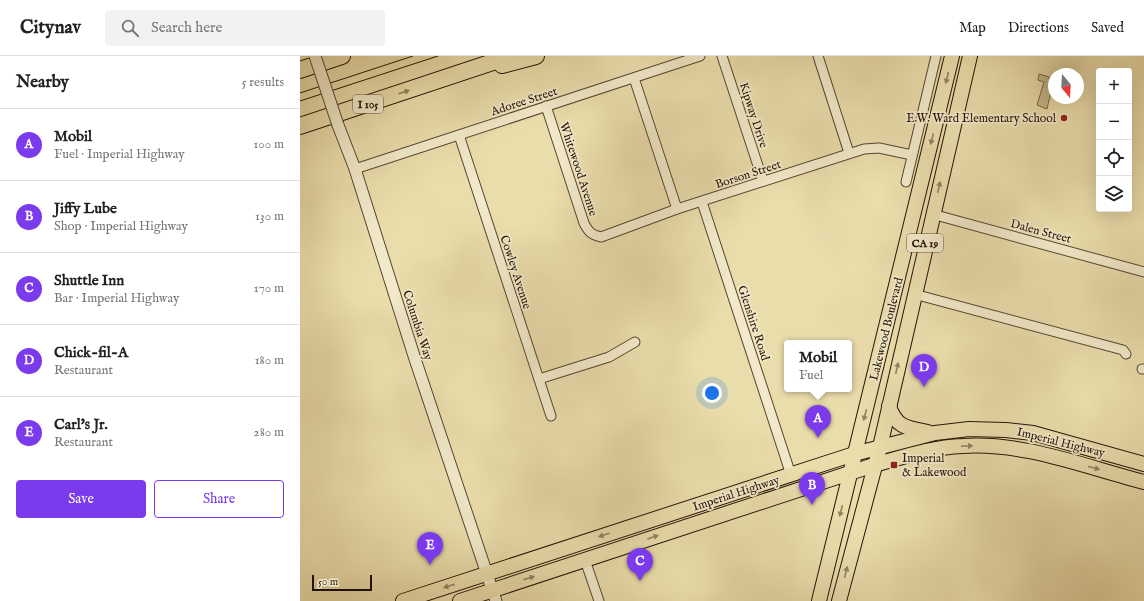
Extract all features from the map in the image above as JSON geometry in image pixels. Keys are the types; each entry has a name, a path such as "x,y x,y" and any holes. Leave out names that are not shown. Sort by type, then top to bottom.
{"highway":[{"path":"300,70 342,56"},
{"name":"I 105","path":"300,126 511,56"},
{"path":"437,81 454,79 536,56"}],"main road":[{"name":"Lakewood Boulevard","path":"820,601 851,473 854,454 878,364 952,56"},
{"name":"Lakewood Boulevard","path":"839,601 880,447 932,214 970,56"},
{"path":"889,406 892,416 899,424 907,428 935,433"},
{"name":"Imperial Highway","path":"403,601 854,454 935,433 969,429 1006,430 1033,433 1144,464"},
{"name":"Imperial Highway","path":"460,601 494,596 585,560 874,465 935,449 962,446 994,446 1033,452 1144,482"}],"street":[{"name":"Columbia Way","path":"315,56 344,142 355,169 415,359 494,596"},
{"name":"Adoree Street","path":"355,169 700,56"},
{"name":"Kipway Drive","path":"722,56 763,181"},
{"path":"818,56 850,153"},
{"path":"906,182 936,56"},
{"path":"634,78 676,209"},
{"name":"Whitewood Avenue","path":"546,106 584,223 588,231 594,236"},
{"name":"Cowley Avenue","path":"459,135 551,416"},
{"name":"Borson Street","path":"594,236 601,237 676,209 702,202 864,149 879,148 912,155"},
{"name":"Glenshire Road","path":"702,202 792,475"},
{"name":"Dalen Street","path":"932,214 1144,272"},
{"path":"914,294 1123,350 1126,354"},
{"path":"539,379 609,357 635,342"},
{"path":"585,560 599,601"}],"shaded area":[{"path":"1039,74 1048,77 1047,109 1037,105 1044,82 1038,80"}],"tram line":[{"path":"300,93 413,56"},
{"path":"300,101 438,56"}],"place":[{"name":"E.W. Ward Elementary School","path":"1064,118"},
{"name":"Chick-fil-A","path":"924,387"},
{"name":"Mobil","path":"818,438"},
{"name":"Imperial & Lakewood","path":"894,465"},
{"name":"Jiffy Lube","path":"812,505"},
{"name":"Carl's Jr.","path":"430,565"},
{"name":"Shuttle Inn","path":"640,581"}]}
